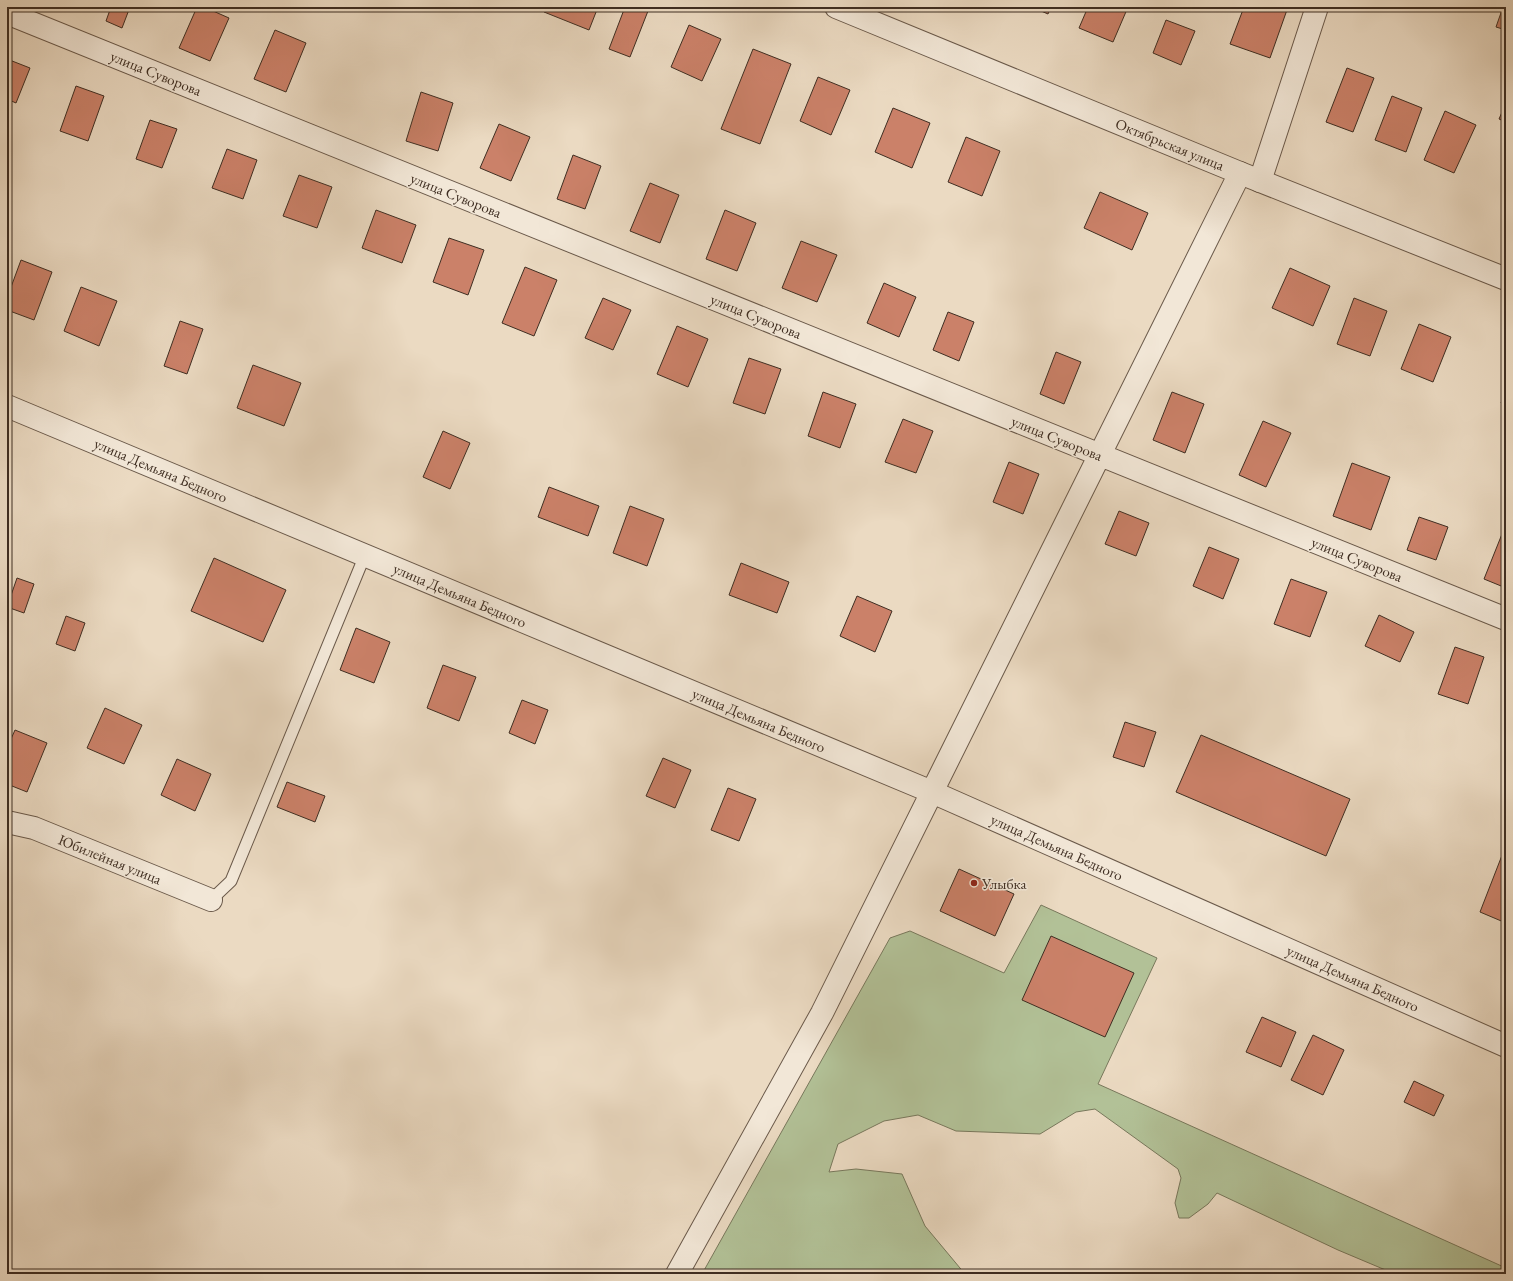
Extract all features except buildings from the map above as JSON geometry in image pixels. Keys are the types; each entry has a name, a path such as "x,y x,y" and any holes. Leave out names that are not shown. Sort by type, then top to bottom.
{"street":[{"name":"Октябрьская улица","path":"836,7 1250,177 1506,279"},
{"path":"677,1274 822,1013 1100,455 1250,177 1317,7"},
{"name":"улица Суворова","path":"7,13 1506,619"},
{"name":"улица Демьяна Бедного","path":"7,406 932,792 1506,1046"},
{"name":"Юбилейная улица","path":"7,822 34,828 211,900"}],"lane":[{"path":"211,900 231,881 365,555"}],"green space":[{"path":"1041,905 1157,958 1098,1084 1506,1268 1506,1274 1395,1274 1338,1250 1217,1193 1208,1204 1189,1218 1179,1218 1175,1203 1181,1178 1178,1169 1095,1109 1076,1112 1040,1134 956,1131 918,1115 884,1121 838,1144 829,1172 856,1169 902,1174 925,1226 965,1274 702,1274 890,938 910,931 1004,973"}],"place":[{"name":"Улыбка","path":"974,883"}]}
